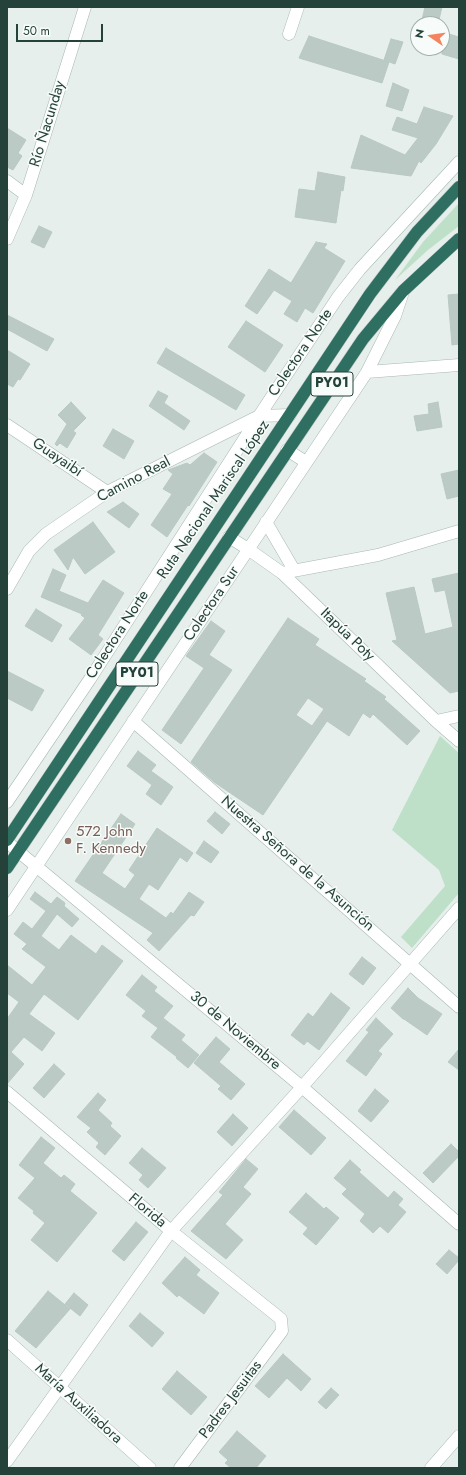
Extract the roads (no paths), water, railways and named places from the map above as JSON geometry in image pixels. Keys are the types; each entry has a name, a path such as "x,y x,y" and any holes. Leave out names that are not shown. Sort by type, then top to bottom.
{"highway":[{"name":"Ruta Nacional Mariscal López","path":"7,841 382,277 417,232 459,187"},
{"name":"PY01","path":"7,868 363,339 403,291 459,239"}],"street":[{"name":"Río Ñacunday","path":"7,239 26,195 85,7"},
{"path":"289,34 298,7"},
{"name":"Colectora Norte","path":"7,802 90,679 259,416 338,297 360,268 459,162"},
{"path":"7,181 26,195"},
{"name":"Colectora Sur","path":"7,910 367,372 395,316 403,291"},
{"path":"367,372 459,365"},
{"name":"Camino Real","path":"7,589 29,551 46,534 107,492 259,416 290,414"},
{"name":"Guayaibí","path":"7,425 107,492"},
{"path":"287,450 306,462"},
{"path":"266,522 294,570"},
{"path":"282,573 378,555 459,531"},
{"name":"Itapúa Poty","path":"229,537 282,573 436,721 459,741"},
{"path":"436,721 459,716"},
{"name":"Nuestra Señora de la Asunción","path":"133,721 410,963 459,1008"},
{"name":"30 de Noviembre","path":"7,841 302,1087 459,1224"},
{"path":"7,1462 171,1231 302,1087 459,908"},
{"name":"Florida","path":"7,1092 171,1231 281,1320 282,1331"},
{"name":"Padres Jesuitas","path":"180,1468 282,1331"},
{"name":"María Auxiliadora","path":"7,1340 150,1468"},
{"path":"431,1468 459,1436"}],"place":[{"name":"572 John F. Kennedy","path":"68,841"}]}
